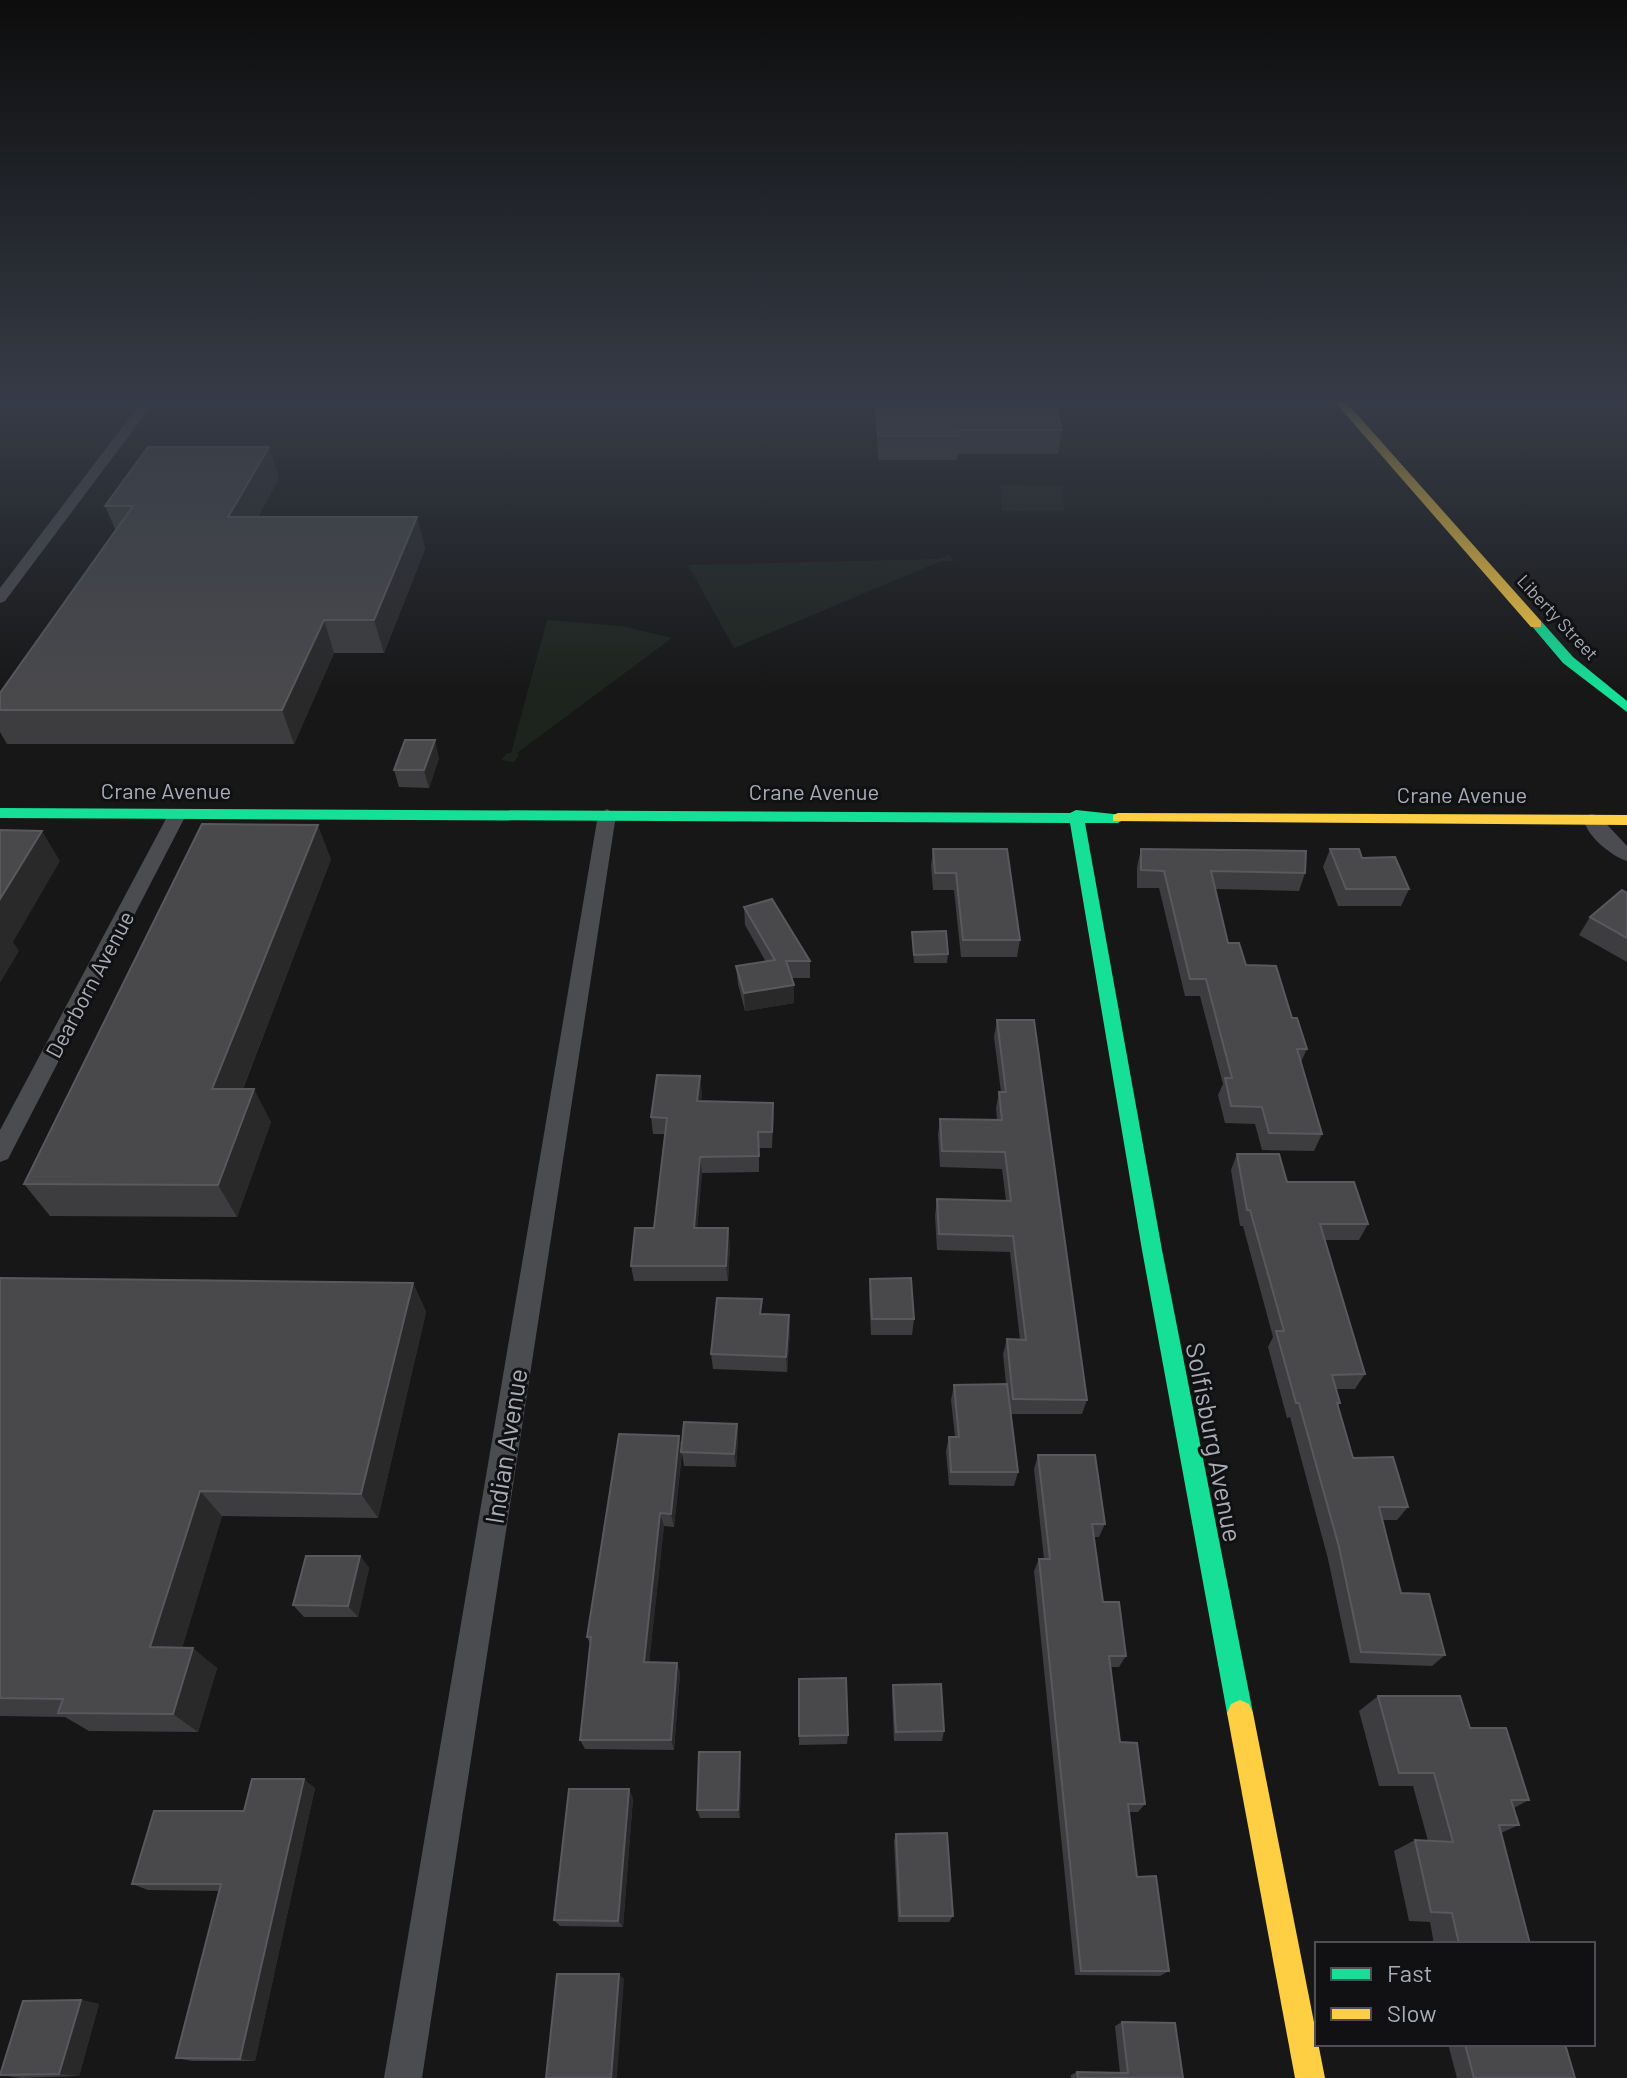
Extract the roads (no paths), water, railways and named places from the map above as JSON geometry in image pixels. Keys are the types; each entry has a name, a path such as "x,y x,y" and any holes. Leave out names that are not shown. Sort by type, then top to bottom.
{"street":[{"path":"0,598 76,498"},
{"name":"Liberty Street","path":"1425,498 1568,660 1627,708"},
{"name":"Crane Avenue","path":"0,813 1076,815 1627,820"},
{"name":"Dearborn Avenue","path":"0,1152 177,815"},
{"name":"Indian Avenue","path":"403,2078 607,815"},
{"name":"Solfisburg Avenue","path":"1076,815 1152,1250 1310,2078"},
{"path":"1592,820 1614,847 1627,855"}]}
